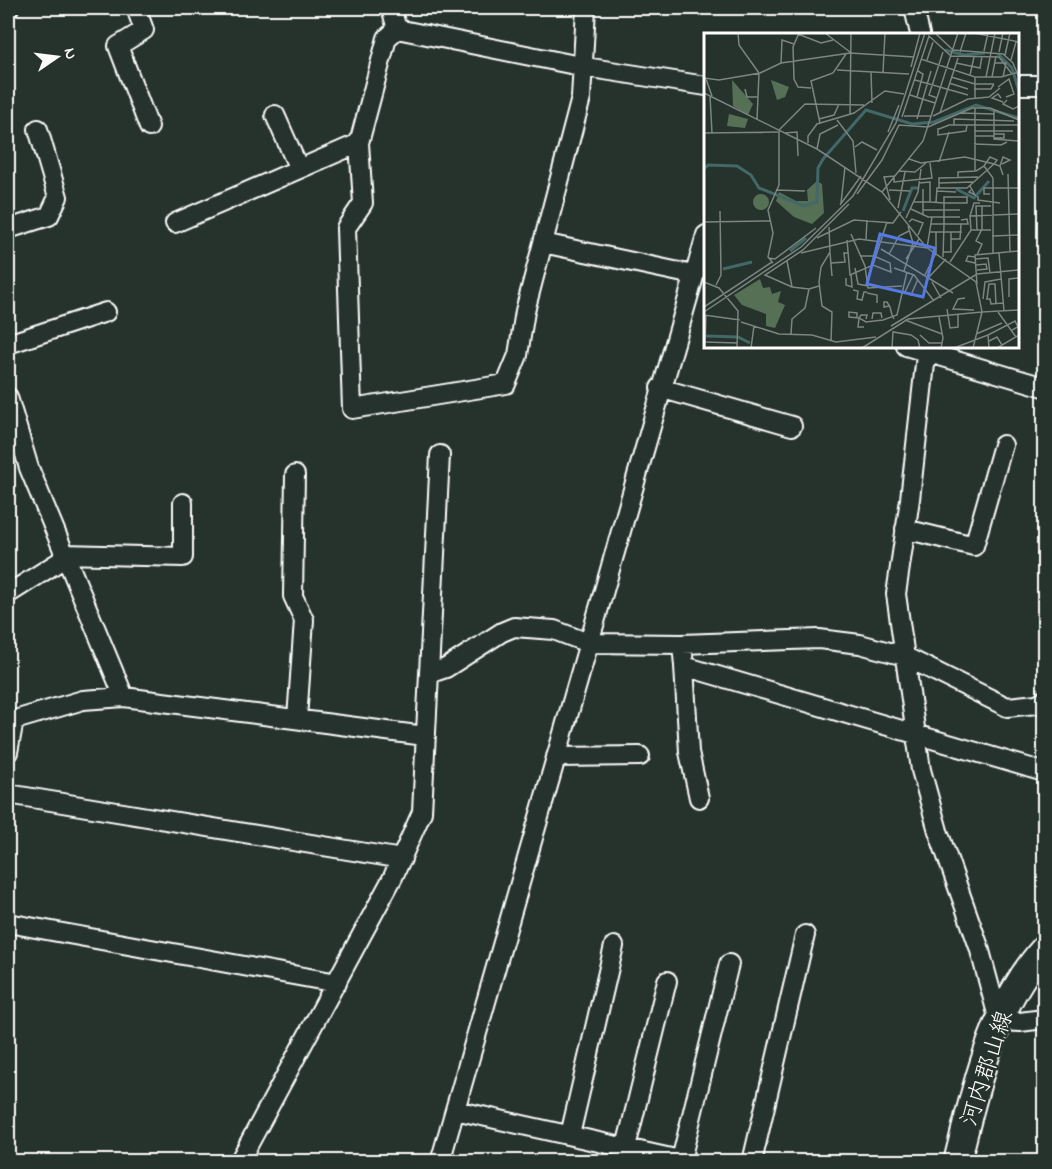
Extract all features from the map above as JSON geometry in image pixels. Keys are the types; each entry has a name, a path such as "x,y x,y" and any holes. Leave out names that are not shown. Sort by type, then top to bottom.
{"main road":[{"name":"河内郡山線","path":"957,1161 974,1094 999,1021 1029,966 1044,949"}],"street":[{"path":"136,8 144,30 118,46 149,127"},
{"path":"391,8 397,29"},
{"path":"397,29 387,38 359,143 363,203 346,228 352,409 506,384 519,355 525,311 581,98 585,67 586,8"},
{"path":"914,8 920,33"},
{"path":"397,29 585,67 704,86"},
{"path":"1019,85 1044,85"},
{"path":"275,115 299,169"},
{"path":"8,229 49,216 58,197 38,129"},
{"path":"175,223 359,143"},
{"path":"440,1161 660,388 696,285 704,241"},
{"path":"543,243 696,285"},
{"path":"8,344 106,312"},
{"path":"1044,387 927,349 896,594 921,770 938,831 979,948 999,1021 1020,1023 1044,1019"},
{"path":"660,388 792,426"},
{"path":"8,397 16,455 64,556 124,697"},
{"path":"905,529 974,546 1003,445"},
{"path":"239,1161 337,983 402,859 422,812 426,777 425,736 431,673 440,455"},
{"path":"295,475 293,596 304,620 297,719"},
{"path":"8,594 64,556 183,556 183,503"},
{"path":"431,673 446,668 514,627 554,630 588,643 682,644 819,639 860,644 904,656 1006,707 1037,704 1044,700"},
{"path":"682,644 689,752 699,798"},
{"path":"684,666 1044,772"},
{"path":"8,752 10,721 83,700 124,697 425,736"},
{"path":"556,757 640,756"},
{"path":"8,794 402,859"},
{"path":"8,923 337,983"},
{"path":"752,1161 805,935"},
{"path":"570,1135 614,946"},
{"path":"455,1110 685,1161 729,964"},
{"path":"626,1147 667,981"}]}
